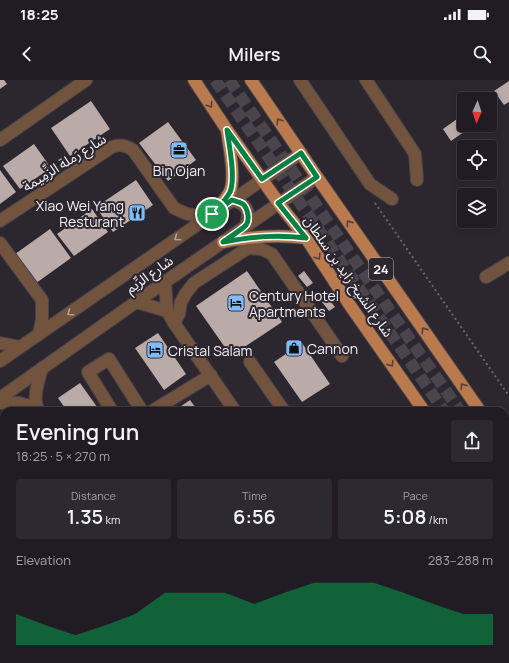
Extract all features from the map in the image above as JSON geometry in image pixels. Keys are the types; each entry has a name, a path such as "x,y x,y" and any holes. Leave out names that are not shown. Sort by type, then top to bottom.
{"main road":[{"name":"شارع الشيخ زايد بن سلطان","path":"194,80 278,203 306,238 349,304 421,407"},
{"name":"24","path":"251,80 477,407"},
{"path":"212,214 222,203 232,184 227,130"},
{"path":"223,242 271,236 306,238"}],"street":[{"path":"0,140 86,80"},
{"path":"300,80 370,184 392,199"},
{"path":"366,80 415,154 417,180"},
{"name":"شارع رَملة الزِّمِيمة","path":"0,221 117,145 126,146 133,150 174,208 187,214 212,214"},
{"name":"شارع الرِّيم","path":"0,361 301,153"},
{"name":"شارع الرِّيم","path":"0,398 246,225 317,177"},
{"path":"232,200 243,204 246,209 248,220 246,225"},
{"path":"0,243 42,300 42,320 39,334"},
{"path":"174,323 179,314 181,302 194,283 248,248 261,249 272,254 342,356"},
{"path":"486,277 509,263"},
{"path":"165,282 167,311 232,407"},
{"path":"136,302 167,311"},
{"path":"0,343 20,347"},
{"path":"110,407 88,372 110,359 140,407"},
{"path":"250,362 280,407"},
{"path":"37,407 35,397 42,368"},
{"path":"159,407 211,375"},
{"path":"0,403 18,403 29,407"}],"path":[{"path":"371,198 509,396"}],"building":[{"path":"0,80 4,80 7,84 0,89"},
{"path":"509,81 509,102 504,105 497,95 497,92 494,91"},
{"path":"91,101 110,129 70,156 51,128"},
{"path":"457,119 457,132 464,132 451,141 443,129"},
{"path":"168,122 196,160 168,181 139,143"},
{"path":"34,144 51,168 20,189 3,166"},
{"path":"0,170 16,192 0,204"},
{"path":"136,180 153,205 113,232 96,207"},
{"path":"92,209 108,232 74,256 57,234"},
{"path":"50,229 71,258 32,286 11,257"},
{"path":"247,271 282,322 231,356 196,306"},
{"path":"304,271 313,283 307,287 298,276"},
{"path":"328,298 335,307 329,311 322,302"},
{"path":"158,333 186,374 164,390 135,348"},
{"path":"302,343 330,384 302,402 274,362"},
{"path":"80,383 97,407 64,407 58,398"},
{"path":"190,400 195,407 180,407"}],"tunnel":[{"path":"215,80 441,407"},
{"path":"229,80 457,407"}],"place":[{"name":"Bin Ojan","path":"179,150"},
{"name":"Xiao Wei Yang Resturant","path":"137,213"},
{"name":"Century Hotel Apartments","path":"236,303"},
{"name":"Cannon","path":"294,348"},
{"name":"Cristal Salam","path":"155,350"}],"route":[{"path":"227,130 262,179 301,153 317,177 278,203 306,238 294,236 271,236 223,242 246,225 248,214 243,204 232,200 212,214 222,203 232,184 227,130"}]}
